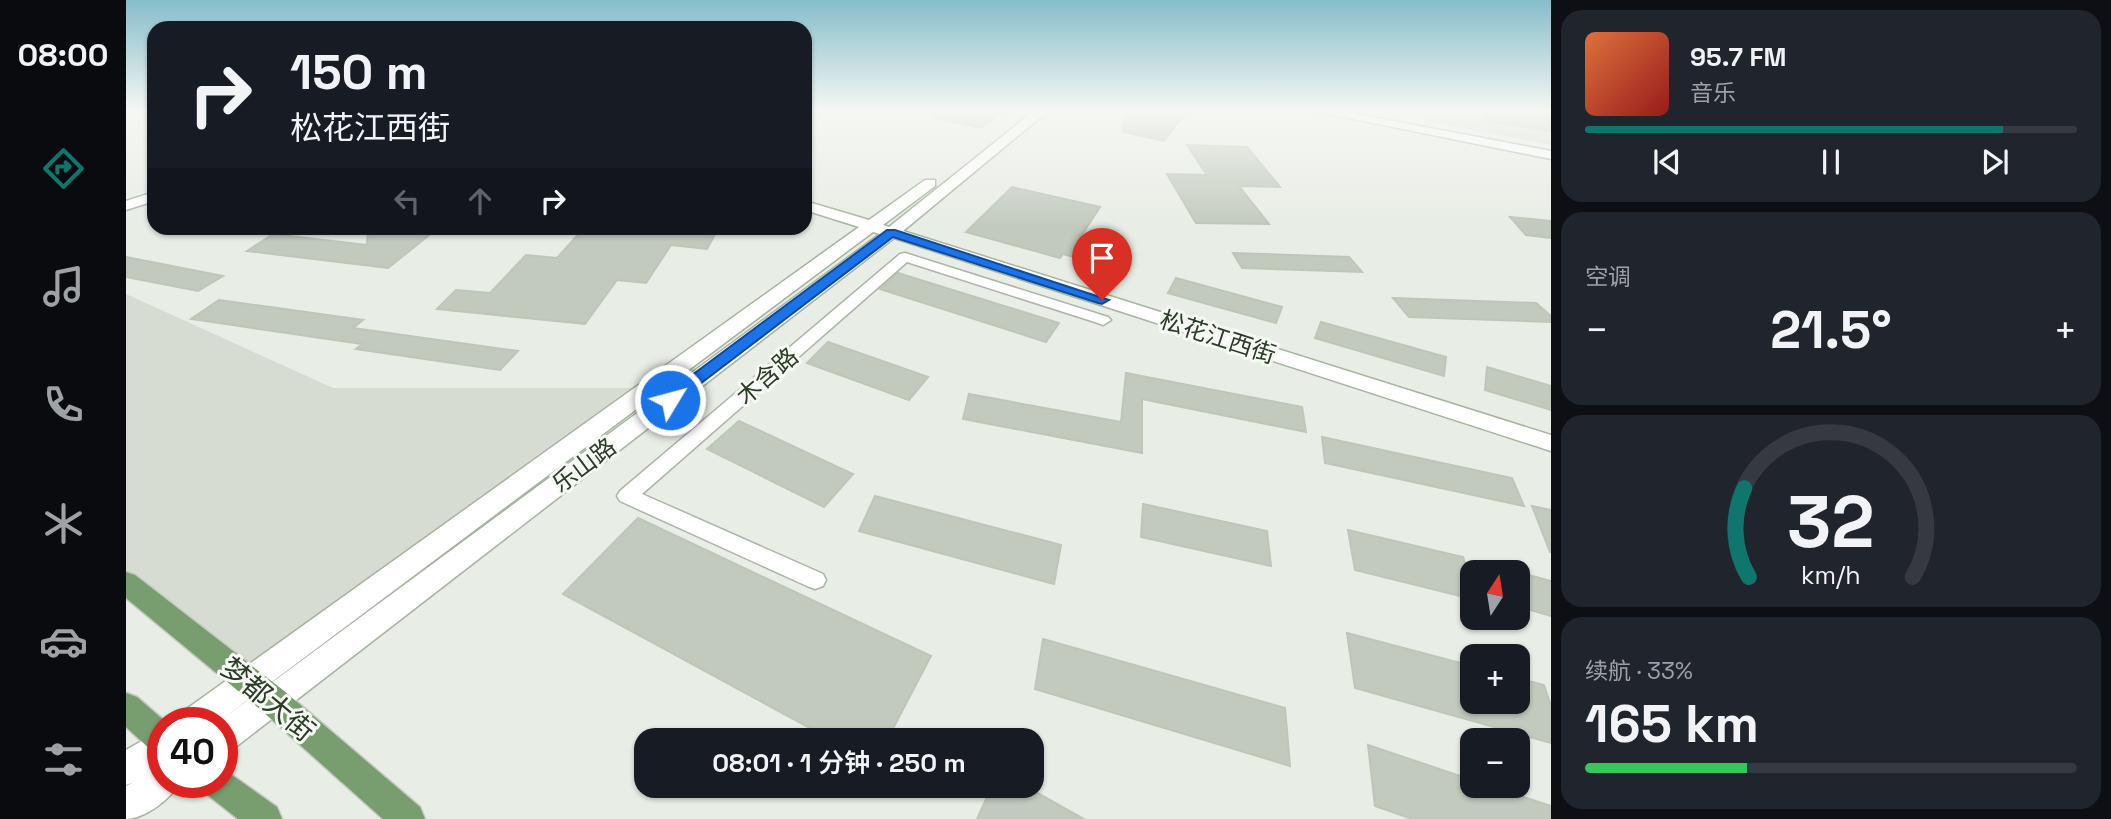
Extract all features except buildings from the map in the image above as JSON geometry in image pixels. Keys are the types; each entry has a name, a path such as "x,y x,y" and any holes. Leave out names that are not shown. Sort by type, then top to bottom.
{"main road":[{"name":"梦都大街","path":"126,583 272,700 408,819"},
{"path":"126,707 147,727"},
{"path":"237,798 265,819"}],"street":[{"name":"乐山路","path":"214,707 882,230 978,149"},
{"name":"乐山路","path":"238,726 991,149"},
{"path":"1521,149 1551,155"},
{"path":"126,204 147,196"},
{"name":"松花江西街","path":"812,207 1551,443"},
{"name":"木含路","path":"815,580 627,496 905,257 1103,320"},
{"path":"126,769 147,754"},
{"path":"126,806 147,792"}],"shaded area":[{"path":"126,294 333,388 652,388 249,681 126,583"}],"route":[{"path":"670,400 891,233 1102,300"}]}
